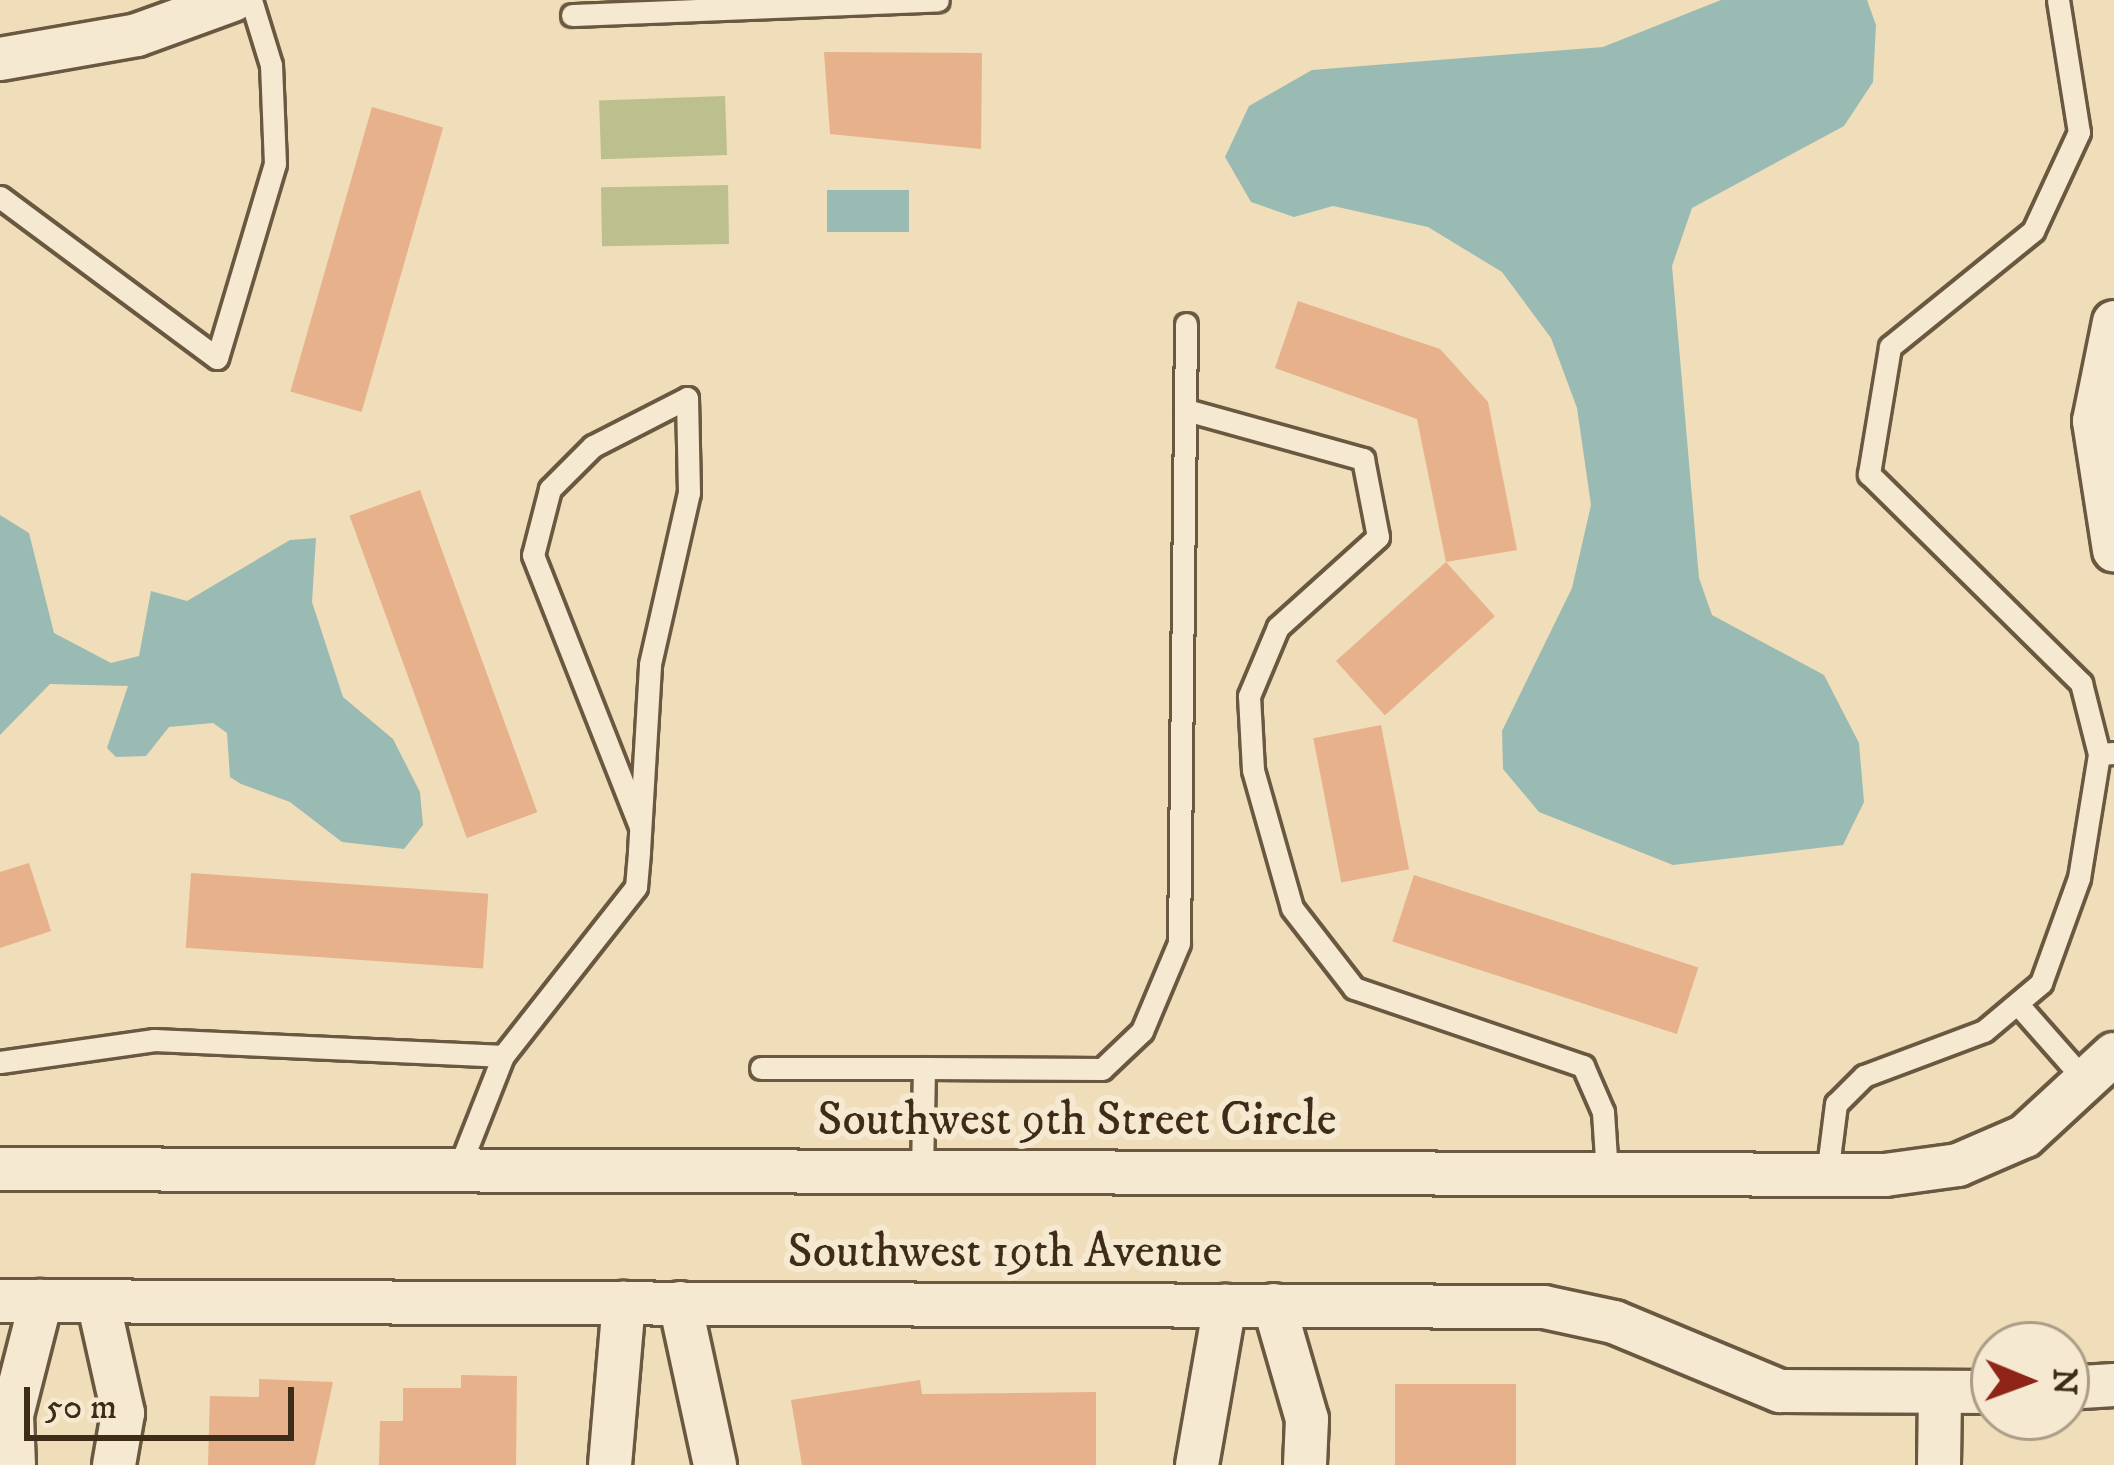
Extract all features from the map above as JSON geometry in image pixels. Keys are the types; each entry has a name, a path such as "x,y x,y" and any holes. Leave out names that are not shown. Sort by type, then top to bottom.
{"street":[{"path":"0,59 136,35 233,0"},
{"path":"2114,322 2094,421 2114,550"},
{"name":"Southwest 9th Street Circle","path":"0,1169 1827,1175 1976,1159 2101,1070"},
{"path":"14,1465 12,1415 20,1301"},
{"name":"Southwest 19th Avenue","path":"20,1301 1544,1307 1613,1322 1780,1391 1970,1393"},
{"path":"98,1301 123,1414 114,1465"},
{"path":"610,1465 624,1303"},
{"path":"680,1303 715,1465"},
{"path":"1274,1305 1307,1418 1305,1465"},
{"path":"1197,1465 1226,1306"},
{"path":"1939,1465 1940,1395"}],"lane":[{"path":"0,197 217,358 275,164 271,64 251,0"},
{"path":"572,15 675,6 938,0"},
{"path":"1827,1175 1836,1104 1864,1076 2022,1010 2079,878 2106,753 2080,683 1869,474 1890,347 2033,231 2080,132 2058,0"},
{"path":"760,1068 1102,1069 1142,1031 1179,943 1186,324"},
{"path":"458,1170 503,1056 636,886 640,826 650,664 689,493 687,398 592,446 550,489 533,555 640,826"},
{"path":"1186,410 1363,459 1378,537 1278,627 1249,696 1253,770 1292,908 1354,988 1583,1066 1604,1112 1606,1174"},
{"path":"2022,1010 2101,1070"},
{"path":"0,1062 154,1040 503,1056"},
{"path":"922,1172 924,1068"}],"green space":[{"path":"725,96 727,155 601,159 599,100"},
{"path":"728,185 729,244 602,246 601,187"}],"water":[{"path":"1721,0 1867,0 1876,25 1873,82 1844,126 1692,208 1672,266 1699,578 1712,615 1824,675 1859,743 1864,802 1843,845 1673,865 1539,812 1503,769 1502,731 1572,588 1591,505 1577,408 1551,338 1502,272 1428,227 1333,206 1294,217 1251,202 1225,157 1249,106 1312,70 1603,47"},
{"path":"827,190 909,190 909,232 827,232"},
{"path":"0,515 29,533 54,633 111,663 139,656 151,591 187,601 290,540 316,538 312,602 343,697 393,739 420,792 423,825 404,849 342,842 290,802 230,777 227,733 213,723 169,727 146,756 116,757 107,748 128,686 50,684 0,735"}],"building":[{"path":"824,52 982,53 981,149 830,134"},
{"path":"372,107 443,127 362,412 290,392"},
{"path":"1298,301 1440,349 1488,402 1517,550 1446,562 1417,419 1275,368"},
{"path":"420,490 537,812 467,838 350,516"},
{"path":"1446,562 1495,616 1385,715 1336,661"},
{"path":"1381,725 1409,869 1341,882 1313,738"},
{"path":"29,863 51,931 0,948 0,872"},
{"path":"191,873 488,894 483,969 186,948"},
{"path":"1414,875 1698,967 1677,1034 1392,942"},
{"path":"461,1375 517,1376 516,1465 379,1465 380,1421 403,1421 403,1388 461,1388"},
{"path":"259,1379 333,1382 315,1465 208,1465 210,1396 259,1397"},
{"path":"920,1380 922,1394 1096,1392 1096,1465 802,1465 791,1400"},
{"path":"1395,1384 1516,1384 1516,1465 1395,1465"}]}
